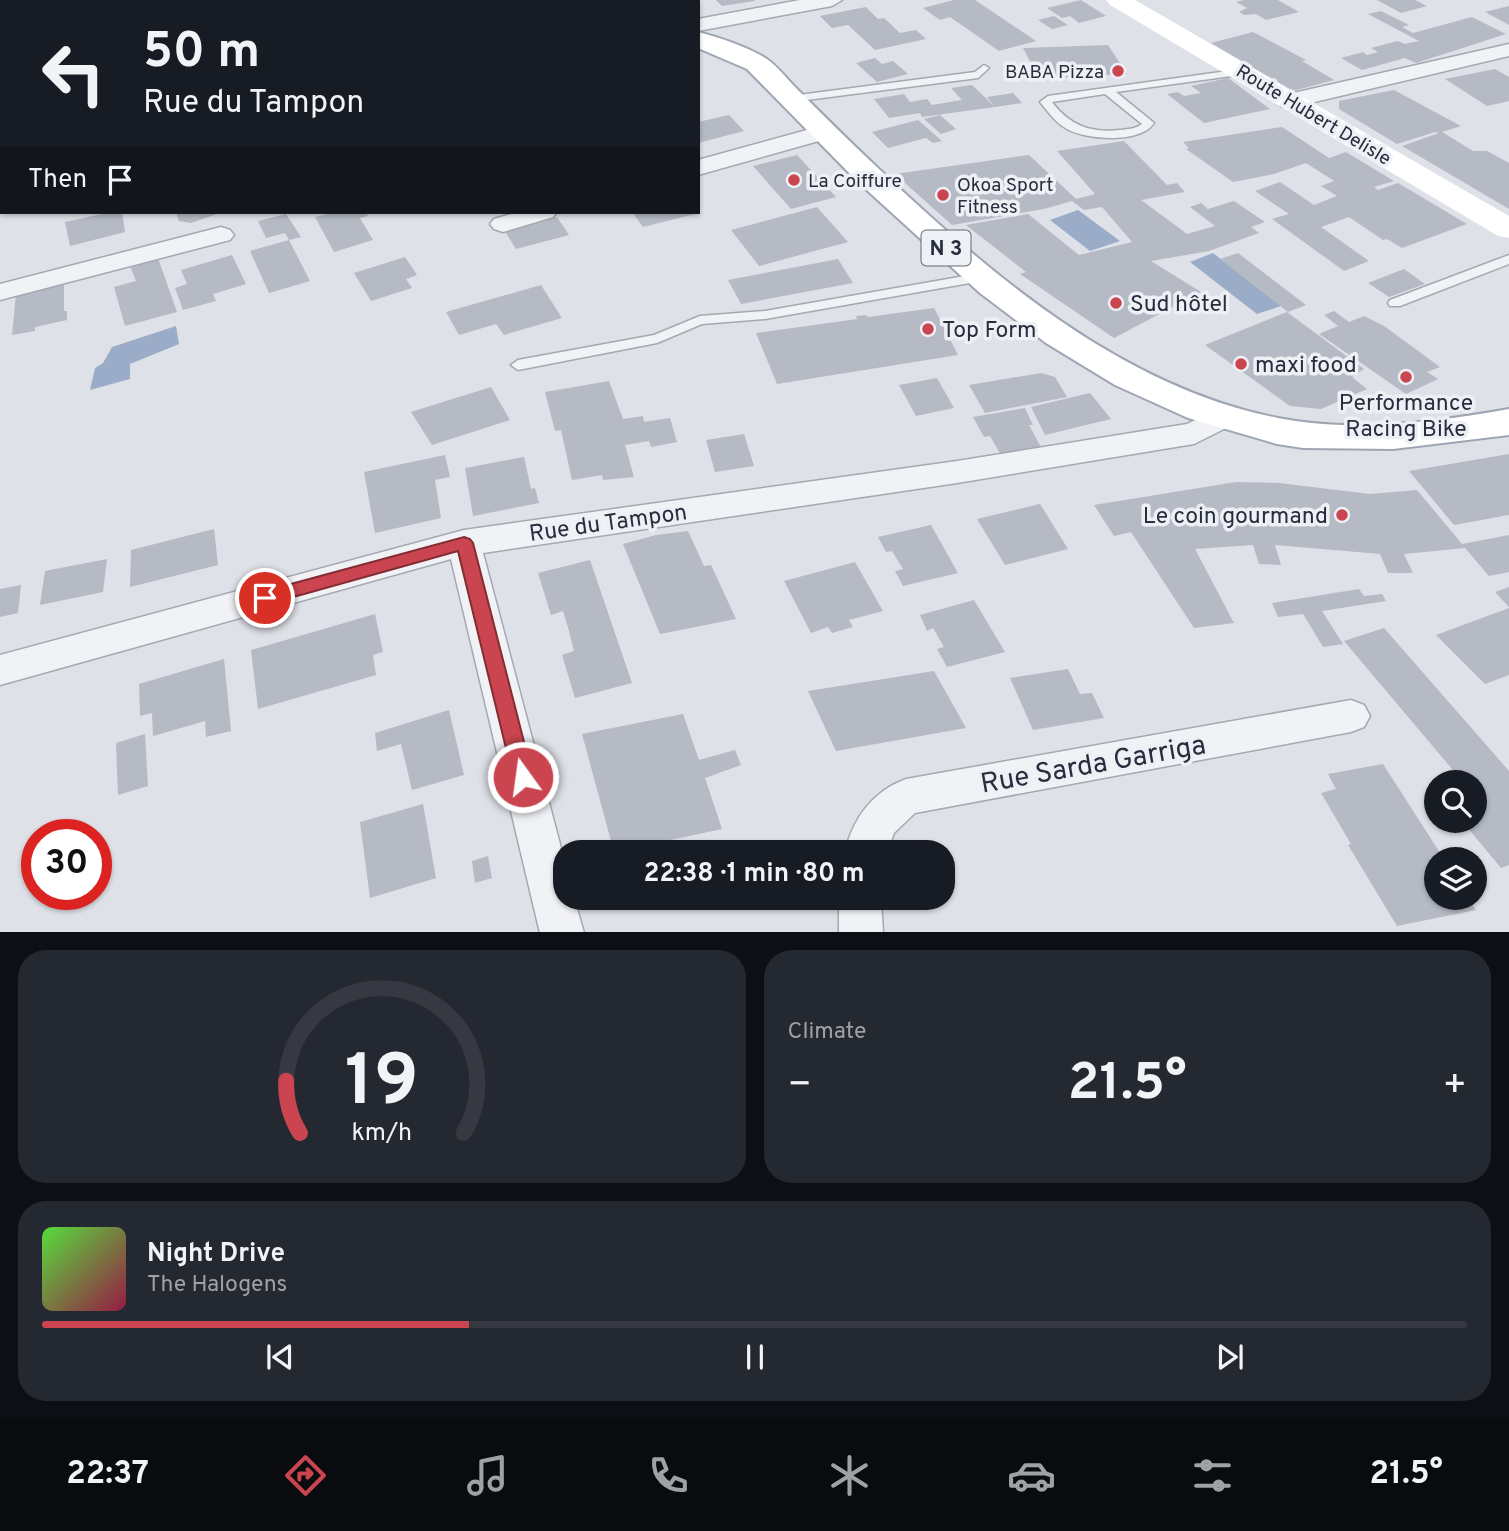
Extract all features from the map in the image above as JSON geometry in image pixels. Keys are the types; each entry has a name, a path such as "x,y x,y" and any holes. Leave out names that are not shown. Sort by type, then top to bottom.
{"main road":[{"name":"Route Hubert Delisle","path":"1118,0 1509,229"},
{"name":"N 3","path":"700,41 723,47 757,63 936,240 1049,329 1110,367 1223,417 1279,432 1326,437 1422,433 1509,422"}],"street":[{"path":"700,25 832,0"},
{"path":"1289,101 1509,50"},
{"path":"700,167 825,132"},
{"path":"503,223 537,214"},
{"path":"0,292 221,235"},
{"name":"Rue du Tampon","path":"0,670 464,543 957,472 1194,433 1223,417"},
{"path":"464,543 562,932"},
{"name":"Rue Sarda Garriga","path":"868,840 883,813 906,797 1351,716"},
{"path":"860,910 860,932"}],"lane":[{"path":"792,99 978,75 984,68"},
{"path":"1107,90 1148,123 1146,127 1140,131 1100,137 1088,135 1077,131 1046,102 1048,99 1107,90 1242,72"},
{"path":"1395,303 1509,259"},
{"path":"518,365 657,339 700,320 765,315 982,277"}],"water":[{"path":"1078,210 1120,241 1090,251 1050,220"},
{"path":"1213,253 1281,306 1257,314 1190,262"},
{"path":"176,326 179,344 130,364 130,379 90,390 95,368 103,363 112,347"}],"building":[{"path":"716,0 755,0 755,1 722,6"},
{"path":"954,0 975,0 1036,41 999,51 950,17 940,20 923,8"},
{"path":"1081,0 1106,16 1079,23 1070,16 1062,18 1047,8"},
{"path":"1278,0 1299,12 1266,20 1256,14 1244,15 1239,12 1247,8 1236,2"},
{"path":"1377,0 1415,0 1427,6 1401,13"},
{"path":"1509,6 1509,25 1485,12"},
{"path":"866,7 878,19 884,18 900,33 916,30 926,39 875,50 848,25 832,28 820,16"},
{"path":"1381,11 1409,25 1402,27 1413,33 1472,17 1506,34 1416,63 1405,58 1362,70 1341,58 1363,52 1367,55 1378,52 1371,48 1398,41 1405,44 1419,41 1368,14"},
{"path":"1054,16 1068,25 1052,29 1038,20"},
{"path":"1253,32 1306,60 1302,61 1334,80 1293,91 1211,43"},
{"path":"1108,45 1127,74 1051,78 1045,66 1033,67 1023,48"},
{"path":"875,58 882,64 893,61 908,74 877,82 856,63"},
{"path":"1495,69 1509,77 1509,101 1487,106 1445,79"},
{"path":"1228,78 1270,109 1204,123 1167,94 1178,92 1184,96 1201,93 1191,86"},
{"path":"972,85 995,107 922,117 920,113 889,118 874,99 904,94 910,102 927,99 932,105 962,100 951,88"},
{"path":"1394,90 1461,126 1442,132 1473,151 1487,151 1509,163 1509,209 1402,146 1439,133 1397,144 1339,109 1339,101"},
{"path":"1013,93 1022,103 995,107 987,97"},
{"path":"729,115 744,131 700,142 700,122"},
{"path":"940,115 956,129 941,134 924,119"},
{"path":"918,120 942,141 933,143 926,138 888,148 872,132"},
{"path":"1282,127 1329,158 1346,152 1394,181 1374,187 1378,190 1398,183 1467,224 1402,248 1387,239 1383,240 1349,217 1321,227 1369,261 1344,271 1272,219 1289,214 1255,191 1280,182 1314,205 1337,196 1321,186 1334,181 1306,163 1274,174 1233,182 1186,149 1189,148 1183,142"},
{"path":"1124,141 1167,185 1177,183 1185,192 1141,200 1187,234 1215,226 1190,207 1201,203 1208,209 1234,201 1265,222 1251,227 1259,233 1209,251 1151,261 1201,292 1114,338 1020,274 1026,272 966,225 1028,214 1079,255 1132,242 1102,207 1084,210 1072,201 1044,209 952,225 895,174 1029,155 1076,199 1095,194 1057,151"},
{"path":"797,155 836,197 791,209 753,166"},
{"path":"817,207 848,242 759,266 731,230"},
{"path":"102,214 122,214 125,232 70,246 65,222"},
{"path":"177,214 217,214 191,223 179,221"},
{"path":"286,214 301,237 289,240 285,233 266,238 258,221"},
{"path":"327,214 367,214 368,216 360,218 373,240 334,252 315,217"},
{"path":"633,214 695,214 643,227"},
{"path":"557,217 569,235 516,249 504,230"},
{"path":"289,240 310,281 269,293 250,251"},
{"path":"1238,253 1306,305 1288,312 1220,259"},
{"path":"232,255 246,284 213,294 216,301 183,310 175,288 187,284 181,270"},
{"path":"405,257 417,275 406,279 412,288 371,301 354,273"},
{"path":"158,258 177,312 125,326 114,287 136,281 130,266"},
{"path":"838,259 853,283 741,304 728,280"},
{"path":"1404,269 1425,284 1389,297 1368,283"},
{"path":"64,285 64,311 67,311 67,320 35,327 35,331 12,335 16,294"},
{"path":"541,285 562,318 504,335 496,324 459,335 446,312"},
{"path":"934,308 958,355 777,384 756,333 857,319 856,316 868,317"},
{"path":"1334,311 1349,322 1364,316 1384,326 1440,367 1427,372 1438,379 1406,394 1319,334 1338,326 1324,315"},
{"path":"1287,312 1364,369 1352,377 1367,389 1321,409 1290,406 1205,345"},
{"path":"1041,373 1055,377 1067,397 985,413 969,385"},
{"path":"937,378 954,408 916,416 899,385"},
{"path":"609,381 623,419 643,416 644,422 670,418 677,442 651,447 649,441 625,445 634,477 603,480 602,475 572,480 561,430 555,431 545,392"},
{"path":"491,387 510,420 432,445 411,412"},
{"path":"1090,393 1111,419 1045,435 1031,407"},
{"path":"1025,408 1033,425 1029,425 1042,449 1002,457 990,436 984,437 973,417"},
{"path":"744,434 754,466 715,472 706,440"},
{"path":"1509,454 1509,515 1454,525 1409,471"},
{"path":"445,455 450,477 435,480 441,518 375,533 364,472"},
{"path":"524,457 531,489 535,488 539,503 473,516 465,468"},
{"path":"1236,482 1279,483 1370,494 1417,490 1462,544 1509,535 1509,572 1489,576 1465,548 1404,554 1413,573 1388,573 1380,554 1275,545 1281,565 1259,564 1253,545 1195,549 1234,623 1194,628 1131,532 1114,536 1094,505"},
{"path":"1040,504 1068,549 1005,565 977,519"},
{"path":"931,525 958,573 903,586 895,571 903,569 892,551 886,552 878,537"},
{"path":"214,529 218,565 130,587 131,550"},
{"path":"688,531 704,566 711,565 736,619 660,634 623,544 656,535"},
{"path":"107,559 103,592 40,605 45,571"},
{"path":"590,560 632,683 575,698 562,655 574,651 569,631 563,611 551,615 538,573"},
{"path":"855,562 883,611 849,620 853,627 832,633 828,627 811,633 784,581"},
{"path":"21,585 18,613 0,617 0,589"},
{"path":"1509,587 1509,607 1495,592"},
{"path":"1359,589 1364,596 1382,594 1386,601 1322,611 1343,644 1323,647 1303,614 1278,617 1272,603"},
{"path":"974,600 1005,652 947,667 937,649 944,647 933,628 927,631 920,615"},
{"path":"1509,608 1509,675 1485,684 1436,635"},
{"path":"375,614 383,652 373,655 376,675 258,709 251,650"},
{"path":"1384,628 1509,771 1509,865 1501,868 1487,851 1487,847 1484,847 1472,833 1487,833 1487,770 1453,770 1344,641"},
{"path":"224,659 231,731 206,737 205,721 153,736 152,713 140,716 139,684"},
{"path":"1068,669 1080,694 1092,693 1104,718 1033,730 1010,678"},
{"path":"934,671 966,728 836,751 808,691"},
{"path":"449,710 464,775 412,790 401,744 377,751 375,733"},
{"path":"683,714 699,760 735,750 741,765 705,778 722,829 670,840 611,840 582,734"},
{"path":"145,734 148,786 118,795 116,743"},
{"path":"1383,764 1424,828 1424,833 1427,833 1436,847 1424,847 1424,910 1476,910 1397,926 1348,845 1351,844 1321,793 1336,789 1328,774"},
{"path":"423,804 436,878 370,898 360,822"},
{"path":"488,856 492,878 475,883 472,861"}],"place":[{"name":"BABA Pizza","path":"1118,71"},
{"name":"La Coiffure","path":"794,180"},
{"name":"Okoa Sport Fitness","path":"943,195"},
{"name":"Sud hôtel","path":"1116,303"},
{"name":"Top Form","path":"928,329"},
{"name":"maxi food","path":"1241,364"},
{"name":"Performance Racing Bike","path":"1406,377"},
{"name":"Le coin gourmand","path":"1342,515"}],"route":[{"path":"265,598 464,543 523,777"}]}
